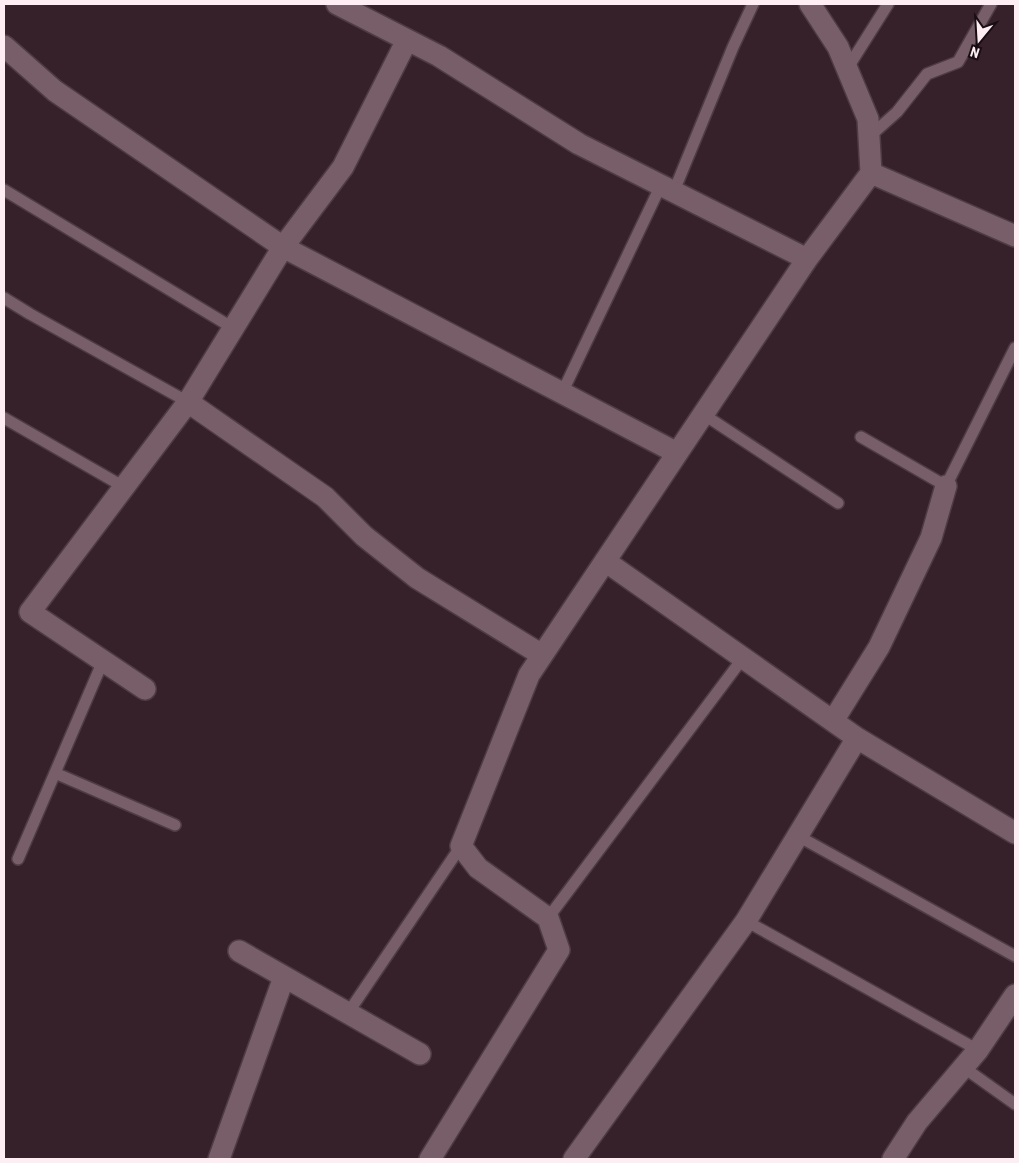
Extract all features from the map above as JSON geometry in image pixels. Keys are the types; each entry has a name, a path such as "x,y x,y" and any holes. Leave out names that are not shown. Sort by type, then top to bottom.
{"street":[{"path":"337,4 439,56 579,144 807,259"},
{"path":"430,1159 559,950 548,918 478,868 461,846 529,675 807,259 871,173 868,119 838,47 810,4"},
{"path":"145,689 30,612 188,402 283,247 343,167 407,40"},
{"path":"4,46 55,91 283,247 677,453"},
{"path":"871,173 1015,236"},
{"path":"188,402 324,497 364,536 417,578 542,655"},
{"path":"833,722 879,647 931,538 946,486"},
{"path":"605,561 857,738 1015,833"},
{"path":"574,1159 746,921 857,738"},
{"path":"239,951 420,1054"},
{"path":"219,1159 284,977"},
{"path":"900,1157 917,1122 978,1050 1015,995"}],"lane":[{"path":"562,393 668,188 753,4"},
{"path":"847,69 888,4"},
{"path":"869,137 897,112 927,74 958,62 991,4"},
{"path":"4,190 233,328"},
{"path":"4,298 188,402"},
{"path":"861,437 946,486 1015,348"},
{"path":"703,414 838,503"},
{"path":"4,418 124,487"},
{"path":"548,918 743,658"},
{"path":"18,859 103,661"},
{"path":"55,773 175,825"},
{"path":"798,836 1015,956"},
{"path":"348,1013 461,846"},
{"path":"746,921 978,1050"},
{"path":"963,1068 1015,1104"}]}
